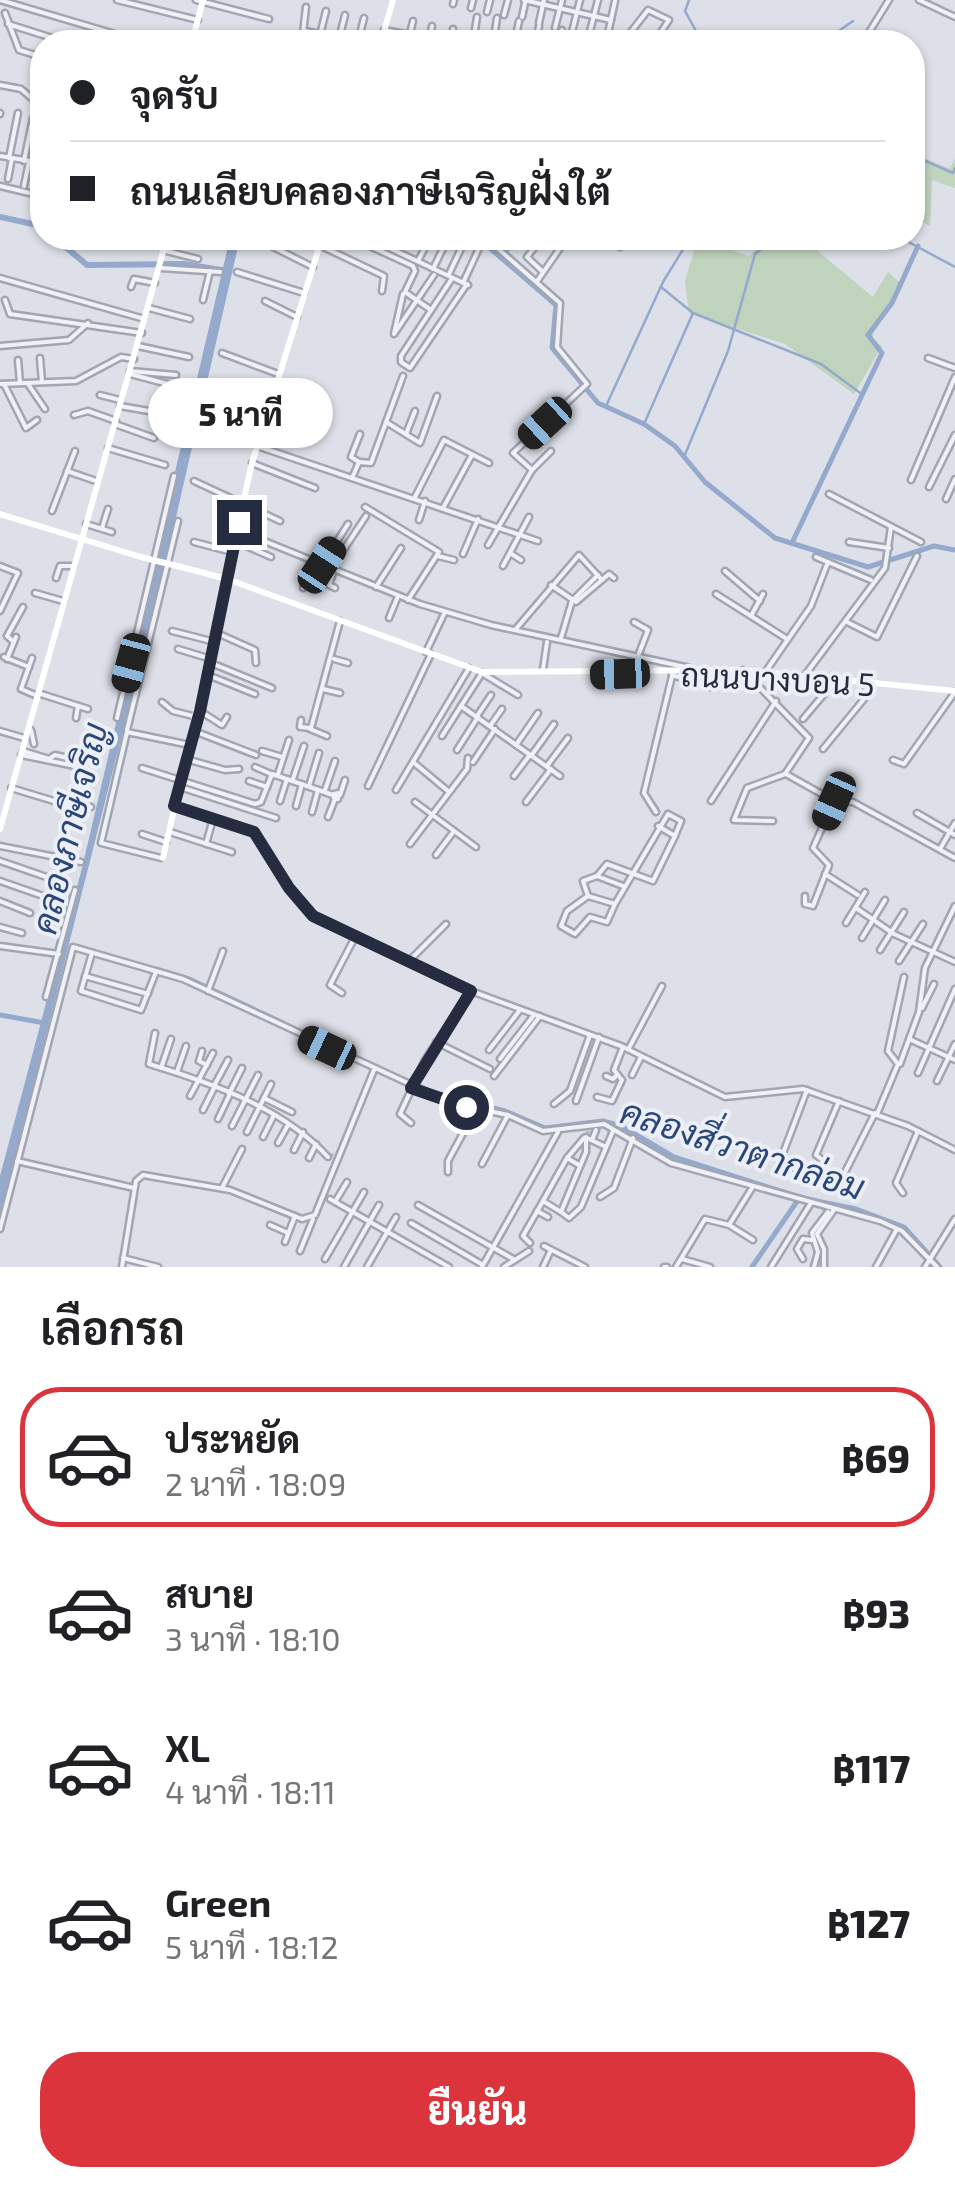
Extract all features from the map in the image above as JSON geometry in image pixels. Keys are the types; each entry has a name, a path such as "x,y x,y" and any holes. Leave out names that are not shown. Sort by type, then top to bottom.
{"main road":[{"path":"195,30 200,0"},
{"path":"384,30 393,0"},
{"path":"0,829 166,250"},
{"path":"163,858 208,676 252,463 318,250"},
{"name":"ถนนบางบอน 5","path":"0,514 227,579 484,672 673,674 748,670 955,691"}],"street":[{"path":"0,0 101,30"},
{"path":"117,0 198,20"},
{"path":"200,0 269,19"},
{"path":"471,8 472,0"},
{"path":"487,12 490,0"},
{"path":"504,15 508,0"},
{"path":"518,30 525,0 611,20"},
{"path":"558,30 562,0"},
{"path":"572,30 580,0"},
{"path":"590,30 598,0"},
{"path":"870,30 889,0"},
{"path":"919,0 955,17"},
{"path":"609,30 615,1"},
{"path":"537,30 543,2"},
{"path":"305,30 306,8"},
{"path":"633,30 651,10 669,20 662,30"},
{"path":"321,30 326,11"},
{"path":"5,12 22,51 30,53"},
{"path":"341,30 344,15"},
{"path":"474,30 476,17"},
{"path":"360,30 364,18"},
{"path":"495,30 497,18"},
{"path":"411,30 412,22"},
{"path":"8,24 30,31"},
{"path":"431,30 432,26"},
{"path":"0,85 22,89 30,96"},
{"path":"8,180 18,113"},
{"path":"24,186 30,140"},
{"path":"0,156 30,161"},
{"path":"0,186 30,193"},
{"path":"279,250 313,267"},
{"path":"337,250 384,276 382,291"},
{"path":"378,250 413,266 415,272 393,334 418,301 443,250"},
{"path":"393,250 466,284"},
{"path":"418,262 424,250"},
{"path":"463,250 432,310 400,359 410,368 466,284 479,250"},
{"path":"500,250 560,303 557,348 586,386 512,453 532,470"},
{"path":"533,250 528,257 543,272"},
{"path":"538,280 558,250"},
{"path":"165,254 198,259"},
{"path":"161,267 220,272"},
{"path":"203,300 210,271"},
{"path":"237,272 304,293"},
{"path":"0,278 146,320"},
{"path":"131,286 134,279 156,284"},
{"path":"405,292 432,310"},
{"path":"5,300 10,314 142,333"},
{"path":"265,302 297,317"},
{"path":"149,308 190,319"},
{"path":"0,346 72,339 88,323"},
{"path":"138,346 189,356"},
{"path":"222,353 278,374"},
{"path":"40,358 42,382"},
{"path":"37,420 26,428 2,384 77,380 119,358 134,359"},
{"path":"928,358 955,368"},
{"path":"18,360 23,383 45,409"},
{"path":"130,372 176,375"},
{"path":"130,372 179,388"},
{"path":"360,434 352,456 371,464 403,376"},
{"path":"911,480 955,377"},
{"path":"100,395 149,411"},
{"path":"386,422 420,443 437,396"},
{"path":"405,436 415,410"},
{"path":"74,415 88,412 154,438"},
{"path":"929,487 955,435"},
{"path":"415,497 444,440 489,462"},
{"path":"257,446 538,541"},
{"path":"108,448 165,465"},
{"path":"52,512 75,451"},
{"path":"488,546 532,470 551,452"},
{"path":"444,508 472,455"},
{"path":"353,476 359,462"},
{"path":"252,463 315,488"},
{"path":"67,471 98,482"},
{"path":"117,718 174,476"},
{"path":"946,499 955,479"},
{"path":"194,480 280,520"},
{"path":"829,494 921,542"},
{"path":"418,520 425,500"},
{"path":"364,507 438,551 408,600"},
{"path":"102,528 108,509"},
{"path":"335,588 329,585 333,570 366,516"},
{"path":"503,566 529,516"},
{"path":"463,554 478,519"},
{"path":"163,858 101,843 178,521"},
{"path":"86,524 112,532"},
{"path":"322,565 348,524"},
{"path":"806,675 885,568 892,527"},
{"path":"237,530 445,612 693,671"},
{"path":"235,541 271,557"},
{"path":"194,542 232,552"},
{"path":"849,542 888,548"},
{"path":"376,587 401,548"},
{"path":"510,553 522,560"},
{"path":"515,630 580,554 600,578"},
{"path":"438,556 454,560"},
{"path":"847,622 877,638 917,556"},
{"path":"816,557 871,580"},
{"path":"302,588 314,562"},
{"path":"766,671 811,606 828,562"},
{"path":"56,578 61,565 73,566"},
{"path":"0,566 18,574 0,611"},
{"path":"724,571 760,600"},
{"path":"560,640 572,601 600,578 609,574 614,578"},
{"path":"550,585 572,601"},
{"path":"35,593 63,601"},
{"path":"716,594 787,639"},
{"path":"751,616 763,594"},
{"path":"389,618 398,596"},
{"path":"23,607 6,636 15,640 5,658 29,667"},
{"path":"368,786 445,612"},
{"path":"310,729 340,621"},
{"path":"634,622 648,630 638,656"},
{"path":"172,631 255,650 256,663"},
{"path":"543,674 547,642"},
{"path":"178,650 211,660 272,688"},
{"path":"32,658 21,690 88,709"},
{"path":"332,658 348,663"},
{"path":"132,663 142,666"},
{"path":"396,790 469,668"},
{"path":"588,896 584,880 598,876 607,864 652,881 681,821 650,806 644,792 673,674 711,687 720,682 720,670"},
{"path":"748,670 810,741 785,774 746,788 734,820 773,821"},
{"path":"484,672 486,679 518,695"},
{"path":"442,736 484,672"},
{"path":"208,676 255,694"},
{"path":"803,718 825,694 827,677"},
{"path":"823,749 864,698 868,682"},
{"path":"323,689 340,693"},
{"path":"893,760 904,764 955,691"},
{"path":"456,750 491,696"},
{"path":"711,801 776,701"},
{"path":"162,702 172,711 199,714 222,725 227,718"},
{"path":"76,718 78,706"},
{"path":"461,706 560,776"},
{"path":"410,844 467,769 502,709"},
{"path":"516,745 538,713"},
{"path":"300,720 300,726 326,736"},
{"path":"514,776 554,724"},
{"path":"26,728 34,735 34,744"},
{"path":"0,731 24,738"},
{"path":"127,732 190,744"},
{"path":"194,732 256,755"},
{"path":"526,802 568,738"},
{"path":"142,768 258,804 289,740"},
{"path":"280,801 304,746"},
{"path":"262,750 283,757"},
{"path":"20,752 49,759 55,754 80,761 88,758"},
{"path":"20,752 80,767"},
{"path":"296,806 320,753"},
{"path":"186,759 225,770 240,769"},
{"path":"312,812 334,761"},
{"path":"413,762 448,790"},
{"path":"255,767 336,796"},
{"path":"785,774 833,800 853,802 955,858"},
{"path":"180,780 276,818"},
{"path":"328,817 346,780"},
{"path":"249,781 267,787"},
{"path":"11,788 67,805 90,807"},
{"path":"0,796 7,802"},
{"path":"805,896 805,904 814,906 826,874 829,862 813,848 833,800"},
{"path":"415,802 476,847"},
{"path":"174,806 260,836 301,905 355,936 471,991 599,1036 725,1097 807,1090 918,1130 955,1150"},
{"path":"917,813 952,834"},
{"path":"588,896 562,919 561,926 572,933 590,918 608,921 623,886 666,816"},
{"path":"206,844 213,819"},
{"path":"940,850 955,823"},
{"path":"658,826 676,836"},
{"path":"168,831 232,852"},
{"path":"436,855 454,832"},
{"path":"142,834 166,842"},
{"path":"0,846 81,862"},
{"path":"0,861 58,881"},
{"path":"826,874 858,894"},
{"path":"598,876 623,886"},
{"path":"0,880 66,904"},
{"path":"46,998 75,890"},
{"path":"846,923 865,892"},
{"path":"588,896 615,904"},
{"path":"862,938 885,900"},
{"path":"0,901 30,913"},
{"path":"920,1012 930,954 955,906"},
{"path":"856,908 930,954 954,959"},
{"path":"880,950 904,912"},
{"path":"409,961 446,924"},
{"path":"900,961 923,924"},
{"path":"0,927 22,933"},
{"path":"342,993 330,986 355,936"},
{"path":"0,946 58,954"},
{"path":"0,1229 73,947 210,987 412,1087 476,1109 508,1115 543,1131 587,1134 606,1146"},
{"path":"210,987 222,951"},
{"path":"92,953 83,992 141,1010 156,972"},
{"path":"85,976 149,995"},
{"path":"840,1182 898,1064 888,1048 904,976"},
{"path":"900,1064 934,984"},
{"path":"597,1097 612,1101 622,1080 614,1070 662,986"},
{"path":"918,1073 955,989"},
{"path":"411,1122 400,1114 416,1078 471,991"},
{"path":"489,1050 521,1008"},
{"path":"500,1059 537,1016"},
{"path":"494,1076 537,1016"},
{"path":"155,1034 147,1062 200,1080 274,1115 303,1132 331,1157"},
{"path":"554,1104 570,1091 590,1034"},
{"path":"576,1101 599,1036"},
{"path":"162,1068 171,1038"},
{"path":"909,1039 952,1058"},
{"path":"436,1042 490,1069"},
{"path":"937,1081 952,1058 955,1044"},
{"path":"176,1072 186,1046"},
{"path":"202,1051 199,1061 207,1065"},
{"path":"190,1096 213,1053"},
{"path":"632,1076 642,1056"},
{"path":"203,1110 228,1060"},
{"path":"218,1119 242,1068"},
{"path":"328,1198 331,1157 374,1070"},
{"path":"232,1126 258,1075"},
{"path":"606,1076 614,1079 618,1075"},
{"path":"247,1132 271,1084"},
{"path":"777,1169 807,1090"},
{"path":"264,1098 292,1112"},
{"path":"818,1179 826,1162 817,1157 818,1150 839,1101"},
{"path":"448,1172 448,1161 476,1109"},
{"path":"263,1137 274,1115"},
{"path":"482,1164 508,1115"},
{"path":"278,1143 289,1123"},
{"path":"530,1243 522,1238 567,1158 587,1134 604,1124 671,1163 897,1228 932,1256 937,1267"},
{"path":"587,1134 596,1130"},
{"path":"903,1193 896,1183 918,1130"},
{"path":"410,1223 482,1266 559,1131"},
{"path":"543,1201 572,1218 578,1212 613,1131"},
{"path":"294,1150 303,1132"},
{"path":"562,1212 581,1166 587,1134"},
{"path":"600,1196 614,1188 633,1138"},
{"path":"309,1158 316,1144"},
{"path":"222,1188 242,1149"},
{"path":"567,1158 581,1166"},
{"path":"781,1160 796,1169"},
{"path":"18,1161 134,1188"},
{"path":"122,1267 134,1188 143,1175 222,1188 295,1216 315,1215"},
{"path":"300,1252 315,1215 347,1182"},
{"path":"729,1225 753,1187"},
{"path":"325,1259 364,1192"},
{"path":"328,1198 448,1267"},
{"path":"771,1267 811,1204"},
{"path":"344,1267 379,1205"},
{"path":"418,1205 515,1260"},
{"path":"812,1240 827,1210"},
{"path":"824,1267 824,1249 817,1234 827,1210"},
{"path":"537,1211 548,1218"},
{"path":"285,1242 295,1216"},
{"path":"366,1267 396,1217"},
{"path":"676,1267 705,1219 729,1225 753,1240"},
{"path":"924,1267 955,1220"},
{"path":"530,1224 539,1230"},
{"path":"270,1225 288,1233"},
{"path":"876,1267 897,1228"},
{"path":"802,1259 797,1248 803,1239 812,1240"},
{"path":"812,1240 818,1252 814,1267"},
{"path":"544,1246 585,1267"},
{"path":"543,1267 551,1250"},
{"path":"504,1267 529,1251"},
{"path":"123,1258 158,1267"},
{"path":"682,1259 710,1267"}],"green space":[{"path":"955,157 955,188 932,180 930,226 925,224 925,158 950,169"},
{"path":"694,250 732,250 749,256 755,250 816,250 873,297 888,272 903,286 873,334 873,340 882,346 854,394 785,344 689,313 685,281"}],"water":[{"path":"227,250 237,250 166,561 0,1216 0,1176 82,868"}],"waterway":[{"path":"689,0 685,11 695,30"},
{"path":"840,30 853,21"},
{"path":"925,161 953,173 955,168"},
{"path":"0,217 30,223"},
{"path":"69,250 87,265 184,264 227,271"},
{"path":"492,250 556,305 552,348 598,403 644,424 675,446 705,482 775,538 868,567 934,546 955,550"},
{"path":"606,406 663,282 683,250"},
{"path":"684,457 728,351 755,254 760,250"},
{"path":"792,543 882,353 868,335 892,303 916,250"},
{"path":"923,250 955,267"},
{"path":"661,287 693,313 821,364 863,395"},
{"path":"644,424 693,313"},
{"name":"คลองสี่วาตากล่อม","path":"156,969 189,979 283,1023"},
{"path":"0,1015 45,1023"},
{"name":"คลองสี่วาตากล่อม","path":"434,1093 505,1111 545,1128 603,1121 621,1126 674,1157 796,1196"},
{"path":"752,1267 800,1197"},
{"name":"คลองสี่วาตากล่อม","path":"807,1199 856,1209 904,1227 940,1267"}],"route":[{"path":"239,522 200,711 174,806 254,832 264,841 289,888 313,916 471,991 440,1035 411,1088 466,1107"}],"water label":[{"name":"คลองภาษีเจริญ","path":"68,828"}]}
